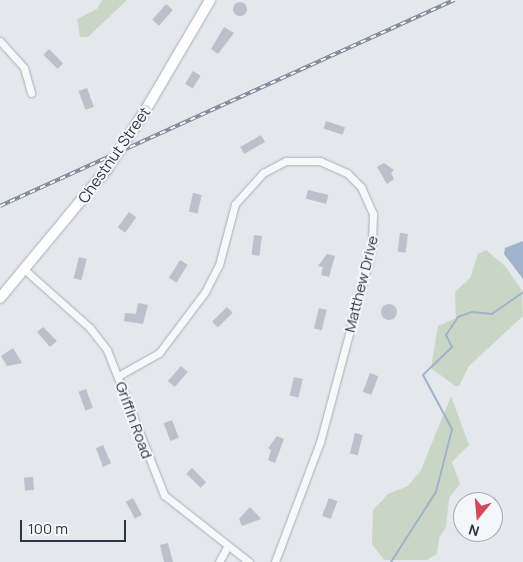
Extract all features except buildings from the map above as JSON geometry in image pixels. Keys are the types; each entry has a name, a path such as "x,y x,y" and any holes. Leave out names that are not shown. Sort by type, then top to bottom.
{"main road":[{"name":"Chestnut Street","path":"0,298 107,169 145,111 210,0"}],"street":[{"path":"0,41 24,68 31,93"},
{"name":"Matthew Drive","path":"118,376 159,353 205,292 219,265 235,204 263,173 286,161 310,160 333,165 357,182 371,206 374,240 320,442 275,562"},
{"name":"Griffin Road","path":"25,270 96,335 118,376 164,495 248,562"},
{"path":"219,562 227,547"}],"green space":[{"path":"102,0 127,0 88,37 80,37 77,19 97,9"},
{"path":"486,250 506,267 522,291 523,316 469,366 459,386 455,386 431,368 438,326 456,318 455,292 470,278 478,254"},
{"path":"451,396 469,445 452,462 460,484 449,498 446,527 439,538 437,554 427,560 384,560 372,544 373,510 388,494 408,486 421,470"}],"water":[{"path":"523,241 523,279 504,254 505,248"}],"waterway":[{"path":"391,562 436,492 452,429 423,375 452,347 446,335 458,317 472,312 492,314 523,292"}],"railway":[{"path":"0,206 454,0"}]}
